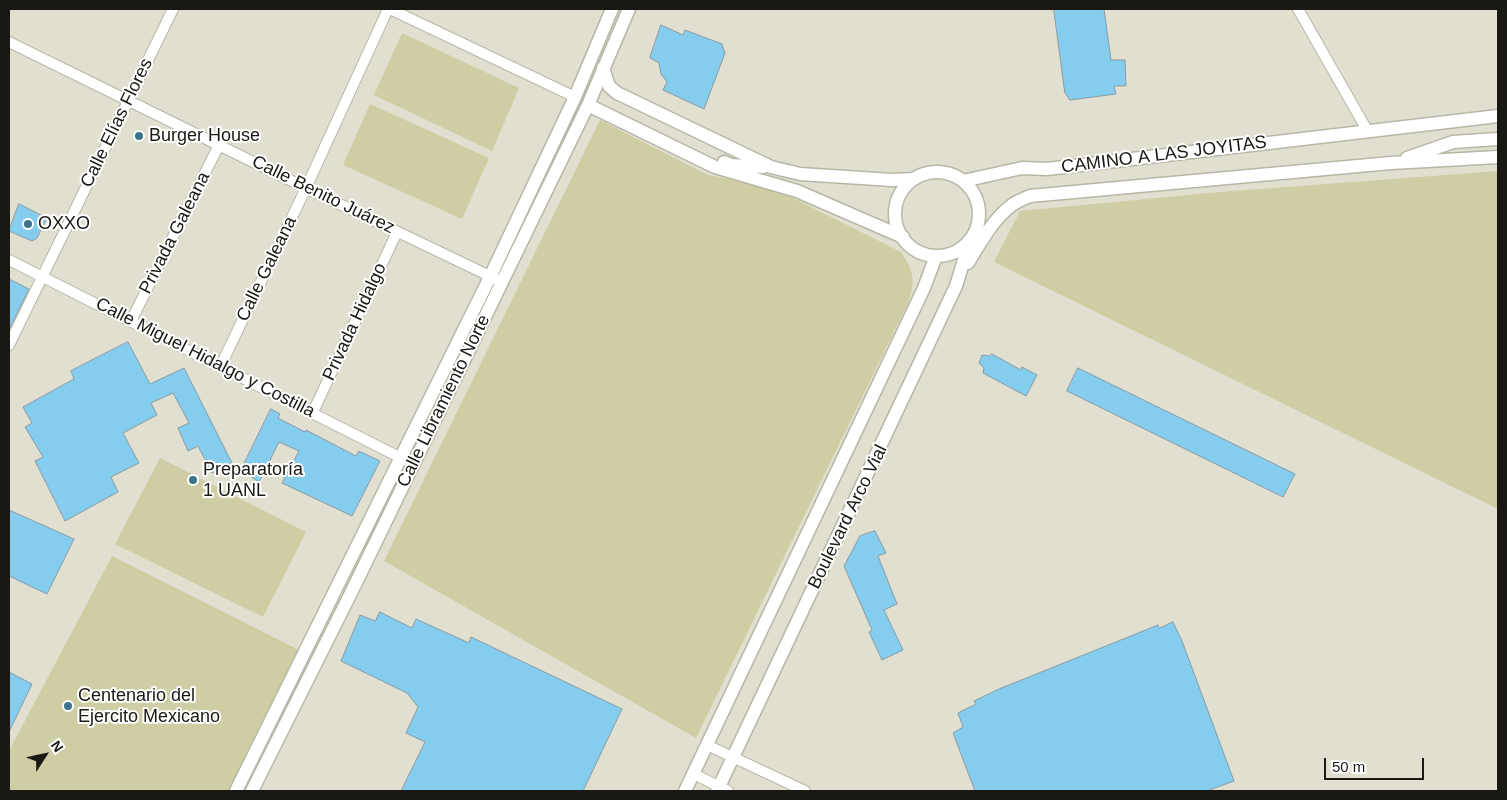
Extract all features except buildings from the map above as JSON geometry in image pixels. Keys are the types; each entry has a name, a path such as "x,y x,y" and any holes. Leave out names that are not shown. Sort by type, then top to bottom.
{"street":[{"name":"Calle Elías Flores","path":"9,345 173,9"},
{"path":"389,9 575,97 715,167 797,191 903,237"},
{"name":"Calle Galeana","path":"221,365 389,9"},
{"name":"Calle Libramiento Norte","path":"236,791 490,277 575,97 612,9"},
{"name":"Calle Libramiento Norte","path":"252,791 588,105 629,9"},
{"path":"1298,9 1366,130"},
{"name":"Calle Benito Juárez","path":"9,42 306,188 490,277 502,281"},
{"path":"603,68 609,86 617,93 771,167"},
{"path":"588,105 731,165 771,167 800,174 892,180 914,179"},
{"name":"CAMINO A LAS JOYITAS","path":"963,181 1022,168 1047,169 1366,130 1498,116"},
{"path":"1391,163 1454,142 1498,138"},
{"name":"Privada Galeana","path":"131,321 219,145"},
{"path":"961,276 981,242 1001,215 1012,205 1030,196 1391,163 1498,157"},
{"path":"939,172 952,174 963,181 975,197 978,203 979,216 977,228 970,240 961,249 949,254 936,256 917,250 903,237 897,225 898,199 904,188 914,179 926,174 939,172"},
{"name":"Privada Hidalgo","path":"313,412 397,232"},
{"name":"Boulevard Arco Vial","path":"721,790 733,756 961,276 970,240"},
{"name":"Boulevard Arco Vial","path":"685,791 924,288 936,256"},
{"name":"Calle Miguel Hidalgo y Costilla","path":"9,260 221,365 413,464"},
{"path":"707,745 805,791"},
{"path":"694,774 721,790"}],"green space":[{"path":"402,33 519,88 492,151 374,95"},
{"path":"370,104 489,158 462,219 343,165"},
{"path":"600,120 708,175 771,187 901,252 909,265 913,283 908,303 696,738 384,561"},
{"path":"1498,171 1498,509 994,262 1020,211 1220,192"},
{"path":"160,458 306,532 263,617 115,544"},
{"path":"112,556 301,651 231,791 9,791 9,751"}],"place":[{"name":"Burger House","path":"139,136"},
{"name":"OXXO","path":"28,224"},
{"name":"Preparatoría 1 UANL","path":"193,480"},
{"name":"Centenario del Ejercito Mexicano","path":"68,706"}]}
